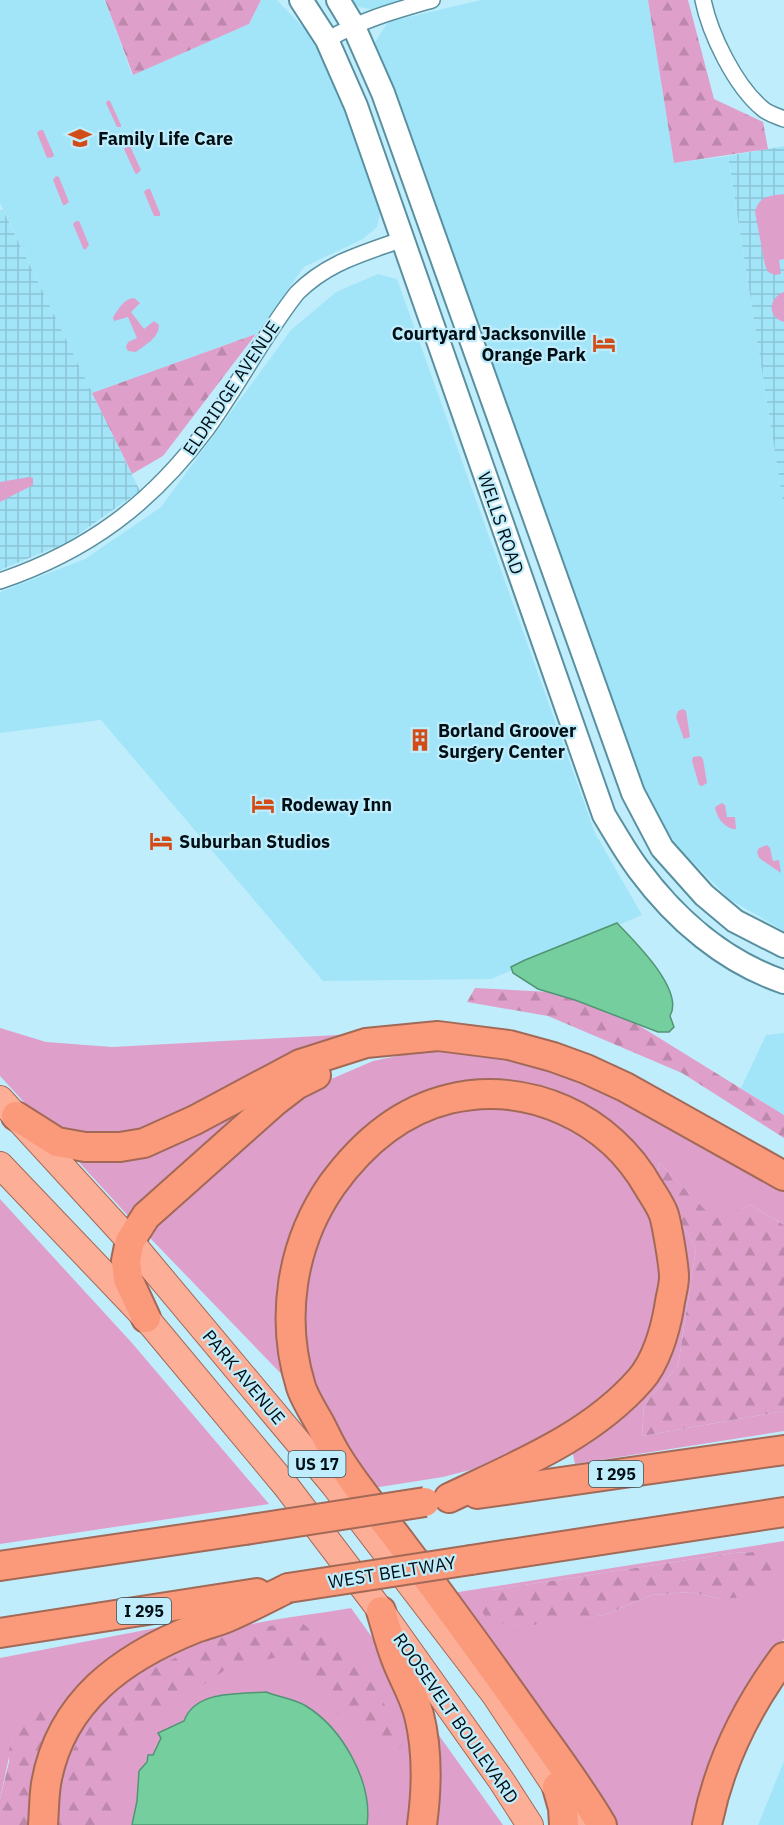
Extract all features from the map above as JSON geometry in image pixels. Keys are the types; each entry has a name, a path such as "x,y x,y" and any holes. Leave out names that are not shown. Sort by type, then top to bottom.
{"highway":[{"path":"146,1318 128,1279 126,1261 130,1242 146,1216 227,1141 296,1085 326,1070 370,1053 438,1036"},
{"path":"8,1108 57,1142 85,1147 120,1147 144,1143 195,1120 300,1064 366,1043 438,1036 509,1045 586,1068 625,1087 784,1176"},
{"path":"437,1500 548,1451 602,1416 643,1377 664,1333 674,1277 664,1215 638,1168 606,1135 574,1114 552,1104 528,1098 474,1095 426,1107 384,1131 357,1154 325,1195 310,1222 293,1278 290,1315 293,1349 302,1390 338,1458 480,1648 602,1825"},
{"name":"PARK AVENUE","path":"8,1108 130,1242 334,1485 495,1695 557,1787"},
{"name":"US 17","path":"0,1165 146,1318 286,1486 381,1611"},
{"name":"I 295","path":"0,1566 784,1450"},
{"name":"WEST BELTWAY","path":"0,1633 784,1512"},
{"path":"43,1825 46,1785 51,1763 62,1734 75,1711 89,1694 130,1660 288,1588"},
{"path":"381,1611 419,1716 426,1758 426,1795 422,1825"},
{"name":"ROOSEVELT BOULEVARD","path":"381,1611 501,1780 530,1825"},
{"path":"707,1825 712,1799 742,1721 784,1657"},
{"path":"557,1787 563,1808 564,1825"},
{"name":"US 17","path":"557,1787 581,1825"}],"main road":[{"name":"WELLS ROAD","path":"301,0 327,40 356,106 604,815 639,870 688,926 728,955 784,982"},
{"name":"WELLS ROAD","path":"338,0 353,25 387,104 633,793 662,848 704,895 735,921 784,946"}],"street":[{"path":"327,40 353,25 384,13 432,0"},
{"path":"702,0 713,35 738,79 764,110 784,119"},
{"name":"ELDRIDGE AVENUE","path":"0,581 45,564 90,541 129,512 159,485 207,429 297,293 313,277 333,265 403,239"}],"shaded area":[{"path":"0,0 105,0 132,75 249,24 261,0 277,0 306,30 340,86 381,209 377,227 363,239 304,267 256,334 92,393 0,203"},
{"path":"350,0 408,0 371,9 358,7"},
{"path":"481,0 648,0 674,163 728,156 784,509 784,931 729,899 675,844 644,794 375,42 388,22"},
{"path":"784,146 784,509 728,156"},
{"path":"3,210 140,491 66,543 0,570 0,211"},
{"path":"378,274 397,279 595,833 642,915 491,979 323,981 101,720 0,733 0,592 85,559 161,507 291,330 336,292"},
{"path":"617,923 645,953 664,980 673,1005 670,1016 674,1027 669,1032 658,1032 575,1000 538,989 513,973 511,967 525,960"},
{"path":"784,1033 784,1115 741,1088 766,1035"},
{"path":"266,1692 306,1706 332,1728 343,1742 360,1774 365,1791 368,1808 367,1825 132,1825 137,1801 139,1771 147,1762 148,1755 153,1755 161,1738 158,1733 184,1721 190,1711 208,1699 231,1694"},
{"path":"784,1761 784,1825 758,1825"}],"green space":[{"path":"105,0 261,0 249,24 133,75"},
{"path":"648,0 688,0 714,99 763,122 768,149 674,163"},
{"path":"108,100 121,127 117,127 106,103"},
{"path":"43,130 53,157 47,158 37,133"},
{"path":"128,145 141,170 137,174 124,149"},
{"path":"56,176 59,177 69,202 65,205 63,205 53,180"},
{"path":"150,189 160,216 154,216 144,192"},
{"path":"784,194 784,259 779,260 781,274 775,275 768,272 765,265 755,212 762,200 769,196"},
{"path":"79,221 89,245 85,250 73,224"},
{"path":"784,292 784,322 778,320 772,312 772,303"},
{"path":"134,298 140,303 131,312 144,329 154,321 159,325 157,334 136,352 128,351 126,347 128,342 137,338 128,317 114,321 113,317 124,302"},
{"path":"256,334 163,456 132,474 92,393"},
{"path":"33,478 33,485 0,502 0,482"},
{"path":"683,709 686,711 690,737 684,739 676,717 678,711"},
{"path":"700,756 703,759 707,783 702,786 699,785 692,761 693,757"},
{"path":"722,803 725,805 727,817 735,817 736,829 725,825 717,815 715,807"},
{"path":"767,845 773,861 779,860 781,873 759,858 757,852 759,848"},
{"path":"475,988 588,994 784,1115 784,1138 682,1073 548,1016 467,1002"},
{"path":"0,1028 46,1042 112,1047 356,1034 341,1055 131,1219 0,1076"},
{"path":"447,1050 547,1061 784,1185 784,1225 751,1205 714,1220 659,1162 657,1182 696,1248 678,1366 644,1404 642,1436 784,1411 784,1431 575,1464 572,1450 603,1433 623,1417 644,1391 681,1266 603,1123 440,1095 315,1198 292,1385 151,1239 153,1224 315,1086 373,1061 412,1053"},
{"path":"485,1104 550,1116 607,1149 647,1206 662,1254 657,1333 607,1404 493,1464 443,1477 373,1488 333,1438 302,1367 308,1253 360,1165 419,1120"},
{"path":"659,1162 714,1219 751,1205 784,1225 784,1411 642,1436 644,1404 678,1366 696,1248 657,1182"},
{"path":"0,1199 132,1343 269,1504 0,1544"},
{"path":"784,1541 784,1639 767,1658 699,1825 610,1825 452,1593","holes":["763,1552 722,1599 690,1592 652,1595 604,1615 511,1626 492,1590 733,1553"]},
{"path":"763,1552 777,1567 776,1576 761,1590 743,1597 722,1599 690,1592 652,1595 604,1615 511,1626 485,1617 480,1607 480,1598 492,1590 733,1553"},
{"path":"351,1608 387,1658 411,1714 416,1825 367,1825 365,1786 219,1695 198,1704 184,1721 159,1733 161,1738 153,1755 148,1755 132,1825 56,1825 59,1781 65,1757 92,1710 124,1681 144,1667 187,1645 232,1629"},
{"path":"299,1621 369,1672 403,1743 394,1758 337,1712 297,1653 228,1668 156,1716 111,1770 117,1825 59,1825 64,1766 97,1708 156,1667 229,1633"},
{"path":"161,1627 163,1637 138,1649 32,1794 32,1775 36,1758 51,1726 13,1738 0,1799 0,1658"},
{"path":"35,1705 46,1713 51,1726 38,1750 35,1762 31,1825 0,1825 0,1799 9,1762 9,1750 22,1713"},
{"path":"433,1727 503,1825 428,1825"}],"place":[{"name":"Family Life Care","path":"80,138"},
{"name":"Courtyard Jacksonville Orange Park","path":"604,343"},
{"name":"Borland Groover Surgery Center","path":"420,740"},
{"name":"Rodeway Inn","path":"263,804"},
{"name":"Suburban Studios","path":"161,841"}]}
